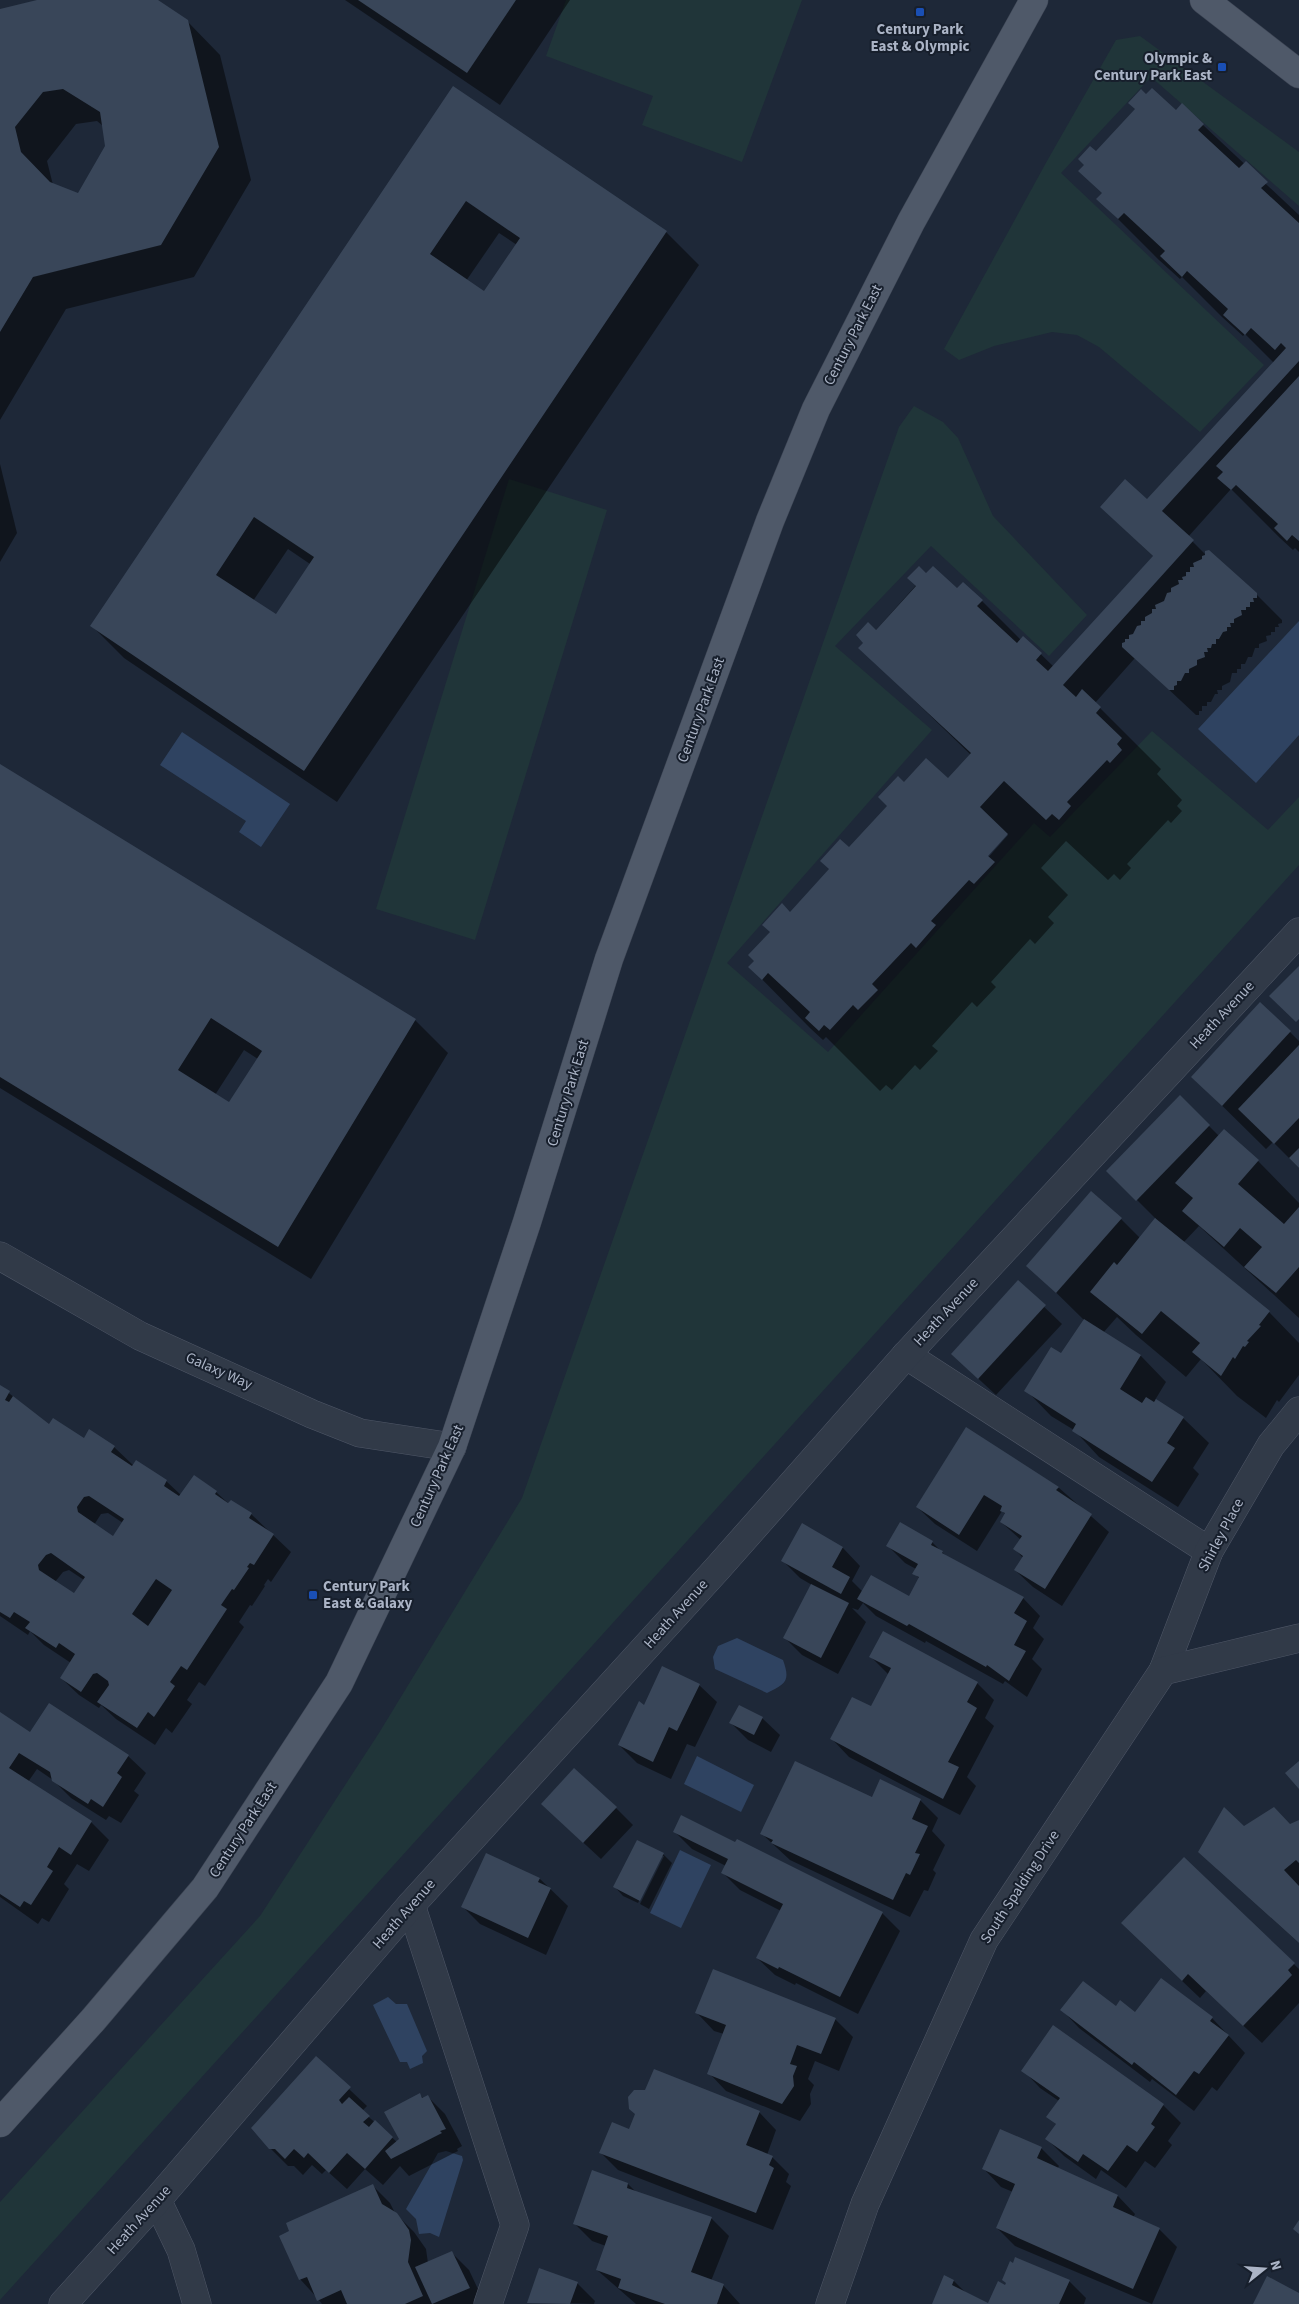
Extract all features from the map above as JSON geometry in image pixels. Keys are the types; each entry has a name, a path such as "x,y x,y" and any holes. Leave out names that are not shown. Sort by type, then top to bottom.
{"main road":[{"name":"Century Park East","path":"0,2123 93,2020 206,1888 339,1683 452,1447 527,1222 609,959 770,522 816,409 867,305 954,142 1034,0"},
{"path":"1204,0 1299,74"}],"street":[{"name":"Heath Avenue","path":"63,2304 157,2200 411,1905 710,1576 906,1355 1299,932"},
{"name":"Galaxy Way","path":"0,1256 140,1336 312,1414 360,1433 452,1447"},
{"path":"906,1355 1209,1551"},
{"name":"Shirley Place","path":"1163,1671 1209,1551 1271,1446 1299,1410"},
{"path":"1163,1671 1299,1638"},
{"name":"South Spalding Drive","path":"830,2304 865,2204 984,1940 1163,1671"},
{"path":"411,1905 515,2225 488,2304"},
{"path":"157,2200 181,2250 197,2304"}],"green space":[{"path":"566,0 802,0 742,162 642,125 653,96 546,56"},
{"path":"1140,36 1299,152 1299,206 1151,77 1061,173 1264,365 1200,432 1099,347 1077,335 1052,332 994,346 959,360 944,349 1116,40"},
{"path":"914,406 943,422 958,438 993,516 1087,615 1049,656 931,546 835,646 932,730 727,963 828,1052 1034,823 1050,837 1152,731 1268,830 1299,797 1299,865 0,2300 0,2202 260,1916 379,1733 522,1498 899,427"},
{"path":"509,479 607,510 475,940 376,909"}],"water":[{"path":"1299,621 1299,735 1256,783 1198,729"},
{"path":"182,732 290,804 261,847 239,832 246,821 160,765"},
{"path":"737,1638 783,1660 786,1673 785,1681 767,1693 715,1669 713,1657 718,1646"},
{"path":"697,1756 754,1785 741,1812 684,1784"},
{"path":"680,1850 711,1865 681,1928 650,1913"},
{"path":"388,1997 396,2004 407,2004 427,2051 422,2056 423,2063 410,2069 407,2062 400,2062 373,2005"},
{"path":"446,2151 462,2156 463,2160 439,2237 430,2233 419,2234 416,2219 406,2209 438,2153"}],"building":[{"path":"37,0 158,0 188,20 219,147 161,245 33,277 0,332 0,9","holes":["63,89 100,112 105,146 78,193 50,182 21,152 15,127 43,92"]},
{"path":"358,0 516,0 467,73"},
{"path":"453,86 667,231 304,771 90,626","holes":["466,201 520,238 484,291 430,254","254,517 314,557 276,614 216,575"]},
{"path":"1152,88 1176,110 1182,103 1204,124 1198,130 1239,168 1246,161 1268,182 1261,188 1299,223 1299,361 1162,511 1194,540 1063,685 1076,697 1082,689 1101,707 1096,713 1122,738 1117,744 1122,750 1110,763 1107,760 1067,802 1071,806 1059,820 1052,814 1046,820 1004,781 980,807 1008,834 988,856 995,862 974,884 969,880 931,921 936,925 916,948 911,943 872,984 878,990 858,1010 853,1005 830,1030 824,1025 819,1031 805,1018 810,1012 768,973 762,980 748,967 754,961 748,955 770,932 762,925 782,903 790,912 829,869 820,861 840,839 849,847 887,806 878,797 898,776 904,782 926,758 948,778 971,753 858,648 863,643 856,635 868,622 876,630 916,586 907,578 919,566 926,573 933,566 957,588 963,582 983,600 977,606 1017,643 1023,636 1042,653 1036,660 1048,671 1153,556 1100,507 1125,479 1147,499 1286,348 1281,343 1275,350 1251,328 1245,335 1223,315 1228,309 1187,271 1182,277 1160,256 1165,251 1124,213 1118,219 1096,199 1102,193 1078,171 1084,165 1078,159 1090,146 1096,151 1135,109 1128,103 1141,89 1146,94"},
{"path":"1299,376 1299,541 1292,535 1287,541 1274,528 1278,524 1236,485 1231,490 1217,478 1223,472 1216,466"},
{"path":"1209,550 1257,593 1257,598 1253,598 1254,602 1250,602 1250,607 1246,607 1246,610 1241,610 1242,615 1234,619 1234,623 1230,623 1231,627 1227,627 1227,631 1223,632 1219,639 1216,639 1216,644 1212,644 1211,648 1207,648 1208,652 1204,652 1205,657 1197,660 1197,665 1189,669 1189,673 1185,673 1181,681 1177,681 1174,690 1169,690 1122,647 1122,643 1125,642 1125,639 1129,639 1129,635 1133,634 1137,626 1141,625 1141,621 1145,621 1145,617 1152,613 1152,609 1156,609 1155,605 1164,601 1167,593 1171,592 1171,588 1179,584 1178,580 1183,580 1182,577 1186,576 1186,572 1190,572 1190,567 1194,567 1193,563 1202,559 1205,551"},
{"path":"0,764 416,1019 278,1247 0,1077","holes":["211,1018 262,1051 229,1102 178,1070"]},
{"path":"1299,966 1299,1019 1296,1022 1269,996"},
{"path":"1260,1002 1291,1031 1222,1106 1191,1077"},
{"path":"1299,1045 1299,1118 1274,1144 1238,1109"},
{"path":"1180,1095 1210,1125 1136,1201 1106,1171"},
{"path":"1224,1129 1259,1160 1238,1184 1284,1224 1299,1207 1299,1267 1276,1293 1244,1267 1262,1247 1240,1228 1224,1247 1182,1211 1193,1198 1175,1183"},
{"path":"1299,1148 1299,1168 1289,1158"},
{"path":"1091,1191 1122,1218 1056,1293 1026,1266"},
{"path":"1155,1218 1270,1311 1259,1325 1261,1326 1247,1341 1249,1342 1245,1347 1243,1346 1235,1359 1233,1357 1221,1376 1192,1352 1200,1343 1161,1311 1142,1334 1090,1292 1114,1262 1117,1265"},
{"path":"1018,1280 1046,1305 978,1379 951,1354"},
{"path":"1084,1319 1141,1355 1120,1389 1142,1403 1146,1397 1154,1402 1156,1399 1184,1417 1167,1443 1175,1448 1152,1482 1072,1431 1076,1424 1024,1391 1051,1347 1061,1353"},
{"path":"0,1385 10,1391 5,1400 9,1402 13,1396 49,1424 53,1418 84,1438 89,1429 115,1446 111,1452 132,1466 136,1460 167,1480 164,1486 179,1496 194,1475 217,1491 215,1494 228,1503 231,1500 252,1513 249,1518 274,1534 254,1565 250,1563 247,1567 249,1568 234,1590 232,1589 221,1605 227,1609 187,1670 181,1666 170,1682 175,1686 154,1717 148,1712 137,1728 97,1702 109,1685 108,1681 97,1673 93,1674 81,1692 60,1678 75,1654 59,1643 56,1648 25,1628 30,1622 14,1612 10,1618 0,1612","holes":["89,1496 124,1519 113,1536 78,1512 77,1507 84,1497","51,1553 85,1577 74,1593 39,1570 38,1565 46,1555","156,1579 172,1590 148,1626 132,1614"]},
{"path":"966,1427 1059,1487 1056,1490 1092,1514 1045,1589 1014,1570 1023,1556 1013,1549 1022,1536 1000,1522 1005,1513 1000,1511 1002,1506 984,1495 959,1535 916,1507"},
{"path":"900,1522 933,1541 931,1545 943,1551 942,1553 1024,1597 1014,1613 1027,1621 1014,1645 1026,1651 1009,1681 987,1665 986,1667 909,1624 907,1626 857,1599 871,1575 909,1596 919,1577 912,1574 918,1564 886,1546"},
{"path":"802,1523 843,1547 832,1567 850,1577 841,1594 781,1561"},
{"path":"811,1584 849,1603 821,1658 783,1638"},
{"path":"883,1631 978,1682 967,1702 977,1708 948,1762 959,1767 943,1799 830,1739 852,1697 871,1706 891,1668 869,1657"},
{"path":"662,1666 700,1684 677,1731 669,1727 653,1762 618,1745 639,1701 644,1705"},
{"path":"49,1703 129,1755 117,1773 122,1777 103,1807 91,1799 88,1804 52,1781 50,1772 19,1753 9,1768 92,1821 71,1855 59,1847 47,1867 53,1871 31,1905 24,1901 20,1907 0,1894 0,1712 30,1732"},
{"path":"739,1705 763,1717 754,1735 729,1723"},
{"path":"795,1761 872,1797 880,1779 921,1799 912,1819 928,1826 915,1853 920,1854 910,1875 906,1873 893,1900 771,1843 773,1840 760,1834"},
{"path":"1299,1761 1299,1789 1285,1773"},
{"path":"574,1768 617,1807 583,1843 541,1804"},
{"path":"1224,1807 1244,1826 1274,1807 1290,1824 1299,1820 1299,1863 1296,1860 1284,1870 1299,1886 1299,1943 1198,1852"},
{"path":"681,1815 735,1842 737,1839 883,1912 840,1997 779,1967 778,1969 756,1958 783,1904 721,1873 728,1859 673,1832"},
{"path":"637,1840 664,1853 640,1901 613,1887"},
{"path":"486,1853 540,1878 538,1882 551,1888 528,1938 461,1907"},
{"path":"1184,1857 1295,1963 1288,1970 1292,1975 1243,2026 1188,1974 1182,1981 1121,1923"},
{"path":"713,1969 836,2018 821,2054 797,2045 790,2064 797,2066 793,2076 794,2086 782,2104 707,2074 726,2025 695,2013"},
{"path":"1161,1978 1213,2017 1210,2021 1229,2035 1199,2074 1194,2071 1176,2095 1134,2062 1132,2065 1060,2010 1083,1981 1116,2006 1120,2000 1135,2012"},
{"path":"1053,2025 1164,2104 1151,2124 1155,2127 1137,2152 1127,2145 1108,2171 1083,2154 1078,2162 1045,2139 1056,2124 1046,2117 1060,2098 1021,2071"},
{"path":"316,2056 351,2087 339,2100 342,2104 349,2097 370,2116 363,2122 369,2127 375,2120 393,2137 365,2169 347,2153 329,2173 308,2153 304,2158 294,2149 285,2159 275,2149 269,2149 251,2128"},
{"path":"654,2069 760,2111 746,2145 773,2156 769,2165 774,2168 756,2213 599,2153 612,2122 629,2129 635,2114 629,2109 628,2097 634,2090 645,2090"},
{"path":"420,2093 422,2098 428,2095 446,2129 440,2131 442,2133 391,2159 385,2151 399,2139 384,2112"},
{"path":"1000,2129 1042,2147 1037,2158 1118,2195 1113,2207 1160,2228 1133,2289 996,2228 1015,2184 982,2169"},
{"path":"592,2170 628,2183 627,2188 712,2217 691,2272 724,2284 717,2304 665,2304 618,2288 621,2279 596,2270 608,2236 573,2224"},
{"path":"373,2184 382,2204 397,2213 409,2230 411,2240 408,2262 423,2296 405,2304 347,2304 341,2290 317,2301 307,2277 299,2280 279,2236 289,2231 286,2223"},
{"path":"1299,2220 1299,2234 1293,2229"},
{"path":"452,2251 470,2288 432,2304 415,2267"},
{"path":"1015,2257 1070,2280 1059,2304 932,2304 944,2275 954,2280 952,2285 988,2303 998,2281 1005,2285 1006,2283 1002,2280 1010,2261 1013,2263"},
{"path":"539,2268 578,2282 570,2304 527,2303"},
{"path":"1267,2276 1299,2293 1299,2304 1253,2304"}],"place":[{"name":"Century Park East & Olympic","path":"920,12"},
{"name":"Olympic & Century Park East","path":"1222,67"},
{"name":"Century Park East & Galaxy","path":"313,1595"}]}
